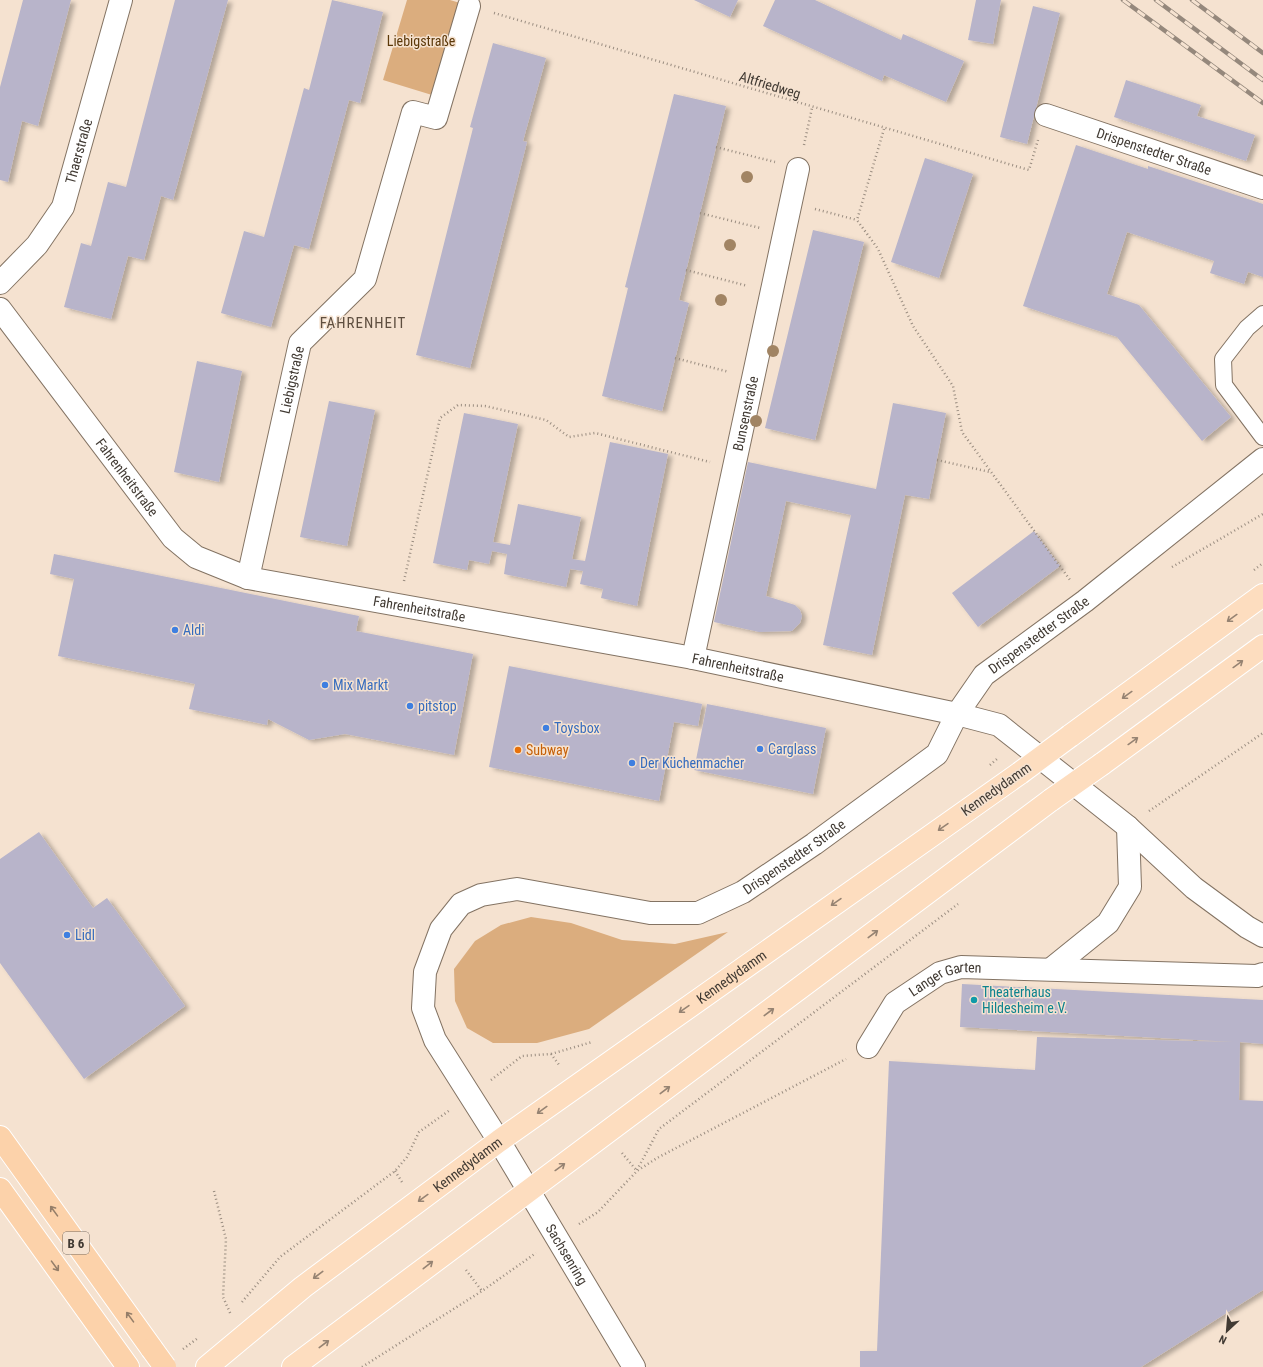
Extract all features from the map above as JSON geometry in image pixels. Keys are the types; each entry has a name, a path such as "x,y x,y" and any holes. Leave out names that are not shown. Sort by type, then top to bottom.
{"highway":[{"name":"B 6","path":"0,1137 165,1367"},
{"name":"B 6","path":"0,1189 128,1367"}],"main road":[{"name":"Kennedydamm","path":"207,1367 303,1287 499,1141 1020,772 1263,595"},
{"path":"293,1367 1051,800 1263,646"}],"street":[{"name":"Thaerstraße","path":"0,283 37,245 62,207 121,0"},
{"name":"Liebigstraße","path":"248,578 300,343 365,279 413,112 436,118 469,6"},
{"name":"Drispenstedter Straße","path":"1046,115 1263,188"},
{"name":"Bunsenstraße","path":"693,658 798,169"},
{"name":"Fahrenheitstraße","path":"0,309 173,538 196,557 248,578 693,658 957,714"},
{"name":"Drispenstedter Straße","path":"499,1141 435,1040 423,1008 425,972 441,929 461,904 481,895 518,889 650,913 698,913 749,887 814,844 937,754 957,714 984,675 1085,601 1263,459"},
{"path":"957,714 999,725 1128,826 1194,888 1246,927 1263,936"},
{"path":"1052,969 1108,923 1130,887 1128,826"},
{"name":"Langer Garten","path":"868,1047 895,1003 940,973 961,967 1257,976 1263,974"},
{"name":"Sachsenring","path":"499,1141 558,1237 634,1367"}],"lane":[{"path":"1263,314 1247,328 1223,359 1224,385 1263,437"}],"path":[{"name":"Altfriedweg","path":"469,6 812,108 1029,170 1046,115"},
{"path":"716,147 798,169 812,108"},
{"path":"857,220 884,129"},
{"path":"791,203 857,220 878,249 913,326 953,386 962,432 1085,601"},
{"path":"700,213 784,234"},
{"path":"686,270 771,293"},
{"path":"676,358 753,379"},
{"path":"399,605 440,418 458,405 485,406 546,420 569,436 595,433 734,468"},
{"path":"937,460 990,472"},
{"path":"1128,826 1263,733"},
{"path":"637,1171 659,1129 964,900"},
{"path":"362,1367 482,1291 558,1237 598,1212 637,1171 674,1148 868,1047"},
{"path":"241,1304 280,1257 394,1171 407,1157 419,1132 470,1097 522,1056 551,1054 574,1088"},
{"path":"214,1191 226,1239 223,1298 231,1315"},
{"path":"225,1320 236,1309"},
{"path":"182,1350 200,1337"}],"green space":[{"name":"Liebigstraße","path":"407,0 450,0 460,3 432,95 383,80"},
{"path":"531,917 571,923 622,940 675,944 728,932 589,1029 537,1043 493,1043 467,1028 455,1001 454,969 475,941 501,925"}],"building":[{"path":"23,0 71,0 38,126 22,121 8,182 0,180 0,87"},
{"path":"175,0 228,0 173,200 161,196 144,260 128,256 111,319 64,307 81,243 91,246 108,182 126,187"},
{"path":"332,0 383,12 360,103 349,100 309,249 294,245 271,327 221,313 244,231 264,237 304,88 309,90"},
{"path":"694,0 738,0 730,17"},
{"path":"775,0 815,0 901,40 903,34 964,61 946,102 884,75 882,81 763,26"},
{"path":"976,0 1001,0 993,44 968,40"},
{"path":"1033,6 1060,13 1027,144 1000,137"},
{"path":"493,43 546,58 523,141 527,142 470,368 416,355 473,128 470,127"},
{"path":"1126,80 1201,105 1197,116 1255,135 1246,161 1114,117"},
{"path":"674,94 726,106 679,300 689,303 662,411 602,396 628,288 625,287"},
{"path":"1076,145 1148,169 1148,166 1263,204 1263,277 1248,272 1244,284 1210,273 1214,261 1127,232 1107,294 1139,305 1231,417 1202,441 1117,337 1023,306"},
{"path":"925,158 973,174 939,278 891,262"},
{"path":"813,230 864,242 815,440 765,428"},
{"path":"197,361 242,371 219,482 174,472"},
{"path":"329,401 375,410 347,546 300,537"},
{"path":"893,403 946,413 929,499 905,495 872,655 823,645 851,515 786,501 766,596 795,605 800,610 802,616 800,623 792,631 759,632 714,622 748,462 876,489"},
{"path":"464,413 518,424 493,542 510,545 518,504 581,517 572,559 585,561 610,442 668,454 637,606 601,598 603,589 580,584 583,571 570,569 566,587 504,574 507,554 492,551 489,564 469,560 467,570 433,563"},
{"path":"1034,531 1060,566 978,627 952,593"},
{"path":"54,554 359,616 356,631 473,654 454,755 345,734 309,740 268,719 267,725 189,709 195,684 58,656 74,579 50,574"},
{"path":"509,666 702,704 698,726 674,722 659,801 489,767"},
{"name":"Carglass","path":"707,704 826,728 813,794 694,770"},
{"name":"Lidl","path":"39,832 93,908 107,898 185,1006 84,1079 0,963 0,859"},
{"path":"962,984 1263,1000 1263,1044 1240,1042 1239,1100 1263,1101 1263,1290 1141,1367 860,1367 860,1351 877,1351 889,1061 1035,1070 1037,1037 1234,1042 960,1027"}],"railway":[{"path":"1123,0 1263,103"},
{"path":"1156,0 1263,80"},
{"path":"1192,0 1263,53"}],"place":[{"name":"Aldi","path":"175,630"},
{"name":"Mix Markt","path":"325,685"},
{"name":"pitstop","path":"410,706"},
{"name":"Toysbox","path":"546,728"},
{"name":"Carglass","path":"760,749"},
{"name":"Subway","path":"518,750"},
{"name":"Der Küchenmacher","path":"632,763"},
{"name":"Lidl","path":"67,935"},
{"name":"Theaterhaus Hildesheim e.V.","path":"974,1000"}],"district":[{"name":"FAHRENHEIT","path":"363,323"}]}
